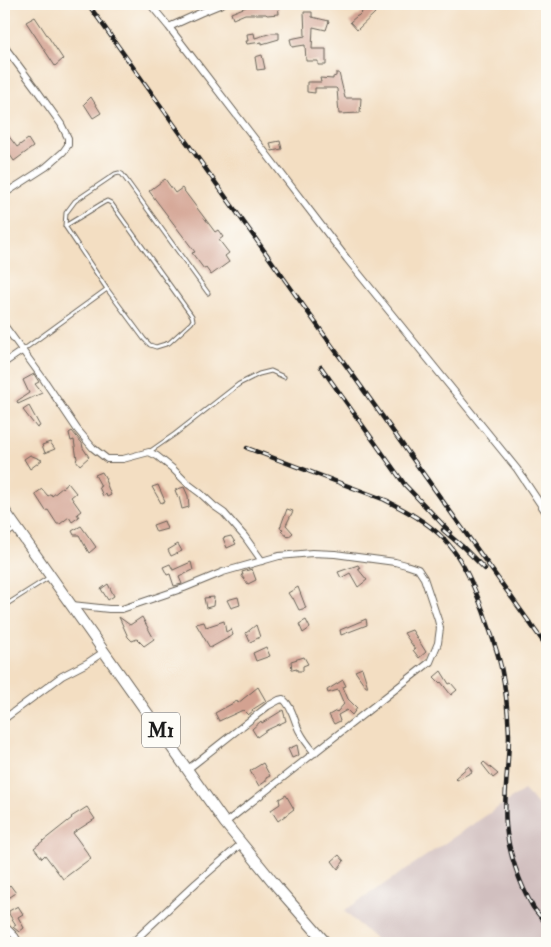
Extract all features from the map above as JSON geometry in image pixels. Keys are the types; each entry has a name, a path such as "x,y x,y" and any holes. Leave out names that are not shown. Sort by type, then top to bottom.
{"main road":[{"name":"M1","path":"4,510 225,823 326,943"}],"street":[{"path":"150,4 347,259 517,469 547,514"},
{"path":"169,27 222,4"},
{"path":"4,48 61,124 68,138 68,145 63,152 46,167 4,194"},
{"path":"4,326 23,350 77,430 92,448 107,459 123,459 149,452 157,456 224,513 262,560"},
{"path":"4,363 23,350"},
{"path":"72,605 122,609 184,588 223,572 279,556 312,553 335,554 406,565 418,569 424,578 440,628 438,643 430,662 225,823"},
{"path":"4,718 62,676 105,652"},
{"path":"188,769 268,706 283,699 292,714 299,732 315,753"},
{"path":"132,943 241,844"},
{"path":"4,925 19,943"}],"lane":[{"path":"65,226 107,201 192,316 192,323 169,343 156,347 150,345 107,289 65,226 66,213 75,201 115,174 122,174 208,293"},
{"path":"23,350 107,289"},
{"path":"149,452 239,384 258,374 271,372 284,377"},
{"path":"4,537 16,528"},
{"path":"4,606 51,576"}],"shaded area":[{"path":"524,790 547,814 547,943 379,943 344,911"}],"building":[{"path":"245,4 278,4 279,14 245,14 233,19 231,13 246,7"},
{"path":"370,4 375,13 357,30 350,22"},
{"path":"304,12 312,12 312,17 329,21 326,30 313,27 312,49 326,49 326,65 318,65 318,61 306,61 305,45 292,47 290,39 305,36"},
{"path":"35,17 63,59 55,66 26,22"},
{"path":"254,33 255,38 279,33 279,39 262,44 262,42 247,44 247,34"},
{"path":"262,55 265,69 257,70 255,57"},
{"path":"336,73 339,73 345,98 361,98 360,113 339,114 336,88 315,88 315,93 307,92 307,82 321,82 320,78 333,79"},
{"path":"91,97 101,113 93,118 84,104"},
{"path":"4,130 17,147 28,139 33,147 14,161 4,146"},
{"path":"280,141 282,149 272,151 270,143"},
{"path":"165,179 175,193 182,188 215,232 218,230 223,237 219,240 229,253 225,256 229,262 211,275 192,253 195,252 149,191"},
{"path":"34,374 39,382 35,384 42,393 18,404 17,401 29,393 23,380"},
{"path":"29,406 40,426 37,428 23,410"},
{"path":"72,431 82,443 89,457 80,465 76,460 74,440 71,441 69,433"},
{"path":"50,442 55,449 45,453 42,445"},
{"path":"30,455 42,460 30,469 24,459"},
{"path":"102,472 111,495 107,497 106,494 103,496 99,487 101,486 95,475"},
{"path":"68,483 76,493 71,497 81,511 77,514 79,517 72,522 69,517 60,524 57,524 35,494 42,489 48,496 51,494 52,496"},
{"path":"158,485 165,501 161,503 152,487"},
{"path":"184,487 188,496 189,507 182,509 175,490"},
{"path":"287,509 293,511 286,525 293,533 288,537 281,531 283,529 280,528"},
{"path":"164,521 167,529 156,532 153,525"},
{"path":"81,526 96,547 89,553 79,535 74,535 72,531"},
{"path":"231,536 236,544 227,548 223,538"},
{"path":"178,544 182,551 171,556 168,550"},
{"path":"191,562 193,570 179,577 182,584 174,586 170,574 167,575 163,567 170,564 173,570"},
{"path":"358,565 360,568 358,569 367,580 358,587 350,573 341,578 338,572"},
{"path":"252,569 256,580 248,584 241,575 243,575 242,572"},
{"path":"108,584 114,596 108,600 101,589"},
{"path":"298,587 306,608 299,610 288,593"},
{"path":"214,597 213,606 206,608 204,598"},
{"path":"238,597 240,605 231,608 227,600"},
{"path":"119,617 130,625 142,617 154,639 144,646 137,639 132,641 128,637"},
{"path":"366,619 367,625 341,635 340,630"},
{"path":"306,620 310,628 303,633 299,624"},
{"path":"224,621 226,632 231,629 233,635 210,648 196,624 204,622 206,627"},
{"path":"256,625 260,637 250,642 246,633"},
{"path":"412,630 426,652 419,658 404,633"},
{"path":"266,647 270,656 256,661 253,653"},
{"path":"304,657 308,664 303,666 303,671 292,670 291,661"},
{"path":"362,668 368,687 366,687 355,671"},
{"path":"441,671 449,684 451,683 457,690 451,695 441,682 434,677"},
{"path":"343,680 346,686 343,687 348,699 357,708 352,715 347,710 338,715 340,721 334,724 329,715 337,712 344,704 338,690 328,693 327,690"},
{"path":"258,687 266,701 248,715 243,710 219,721 215,713 237,701 238,703"},
{"path":"283,710 286,721 257,737 252,729 261,721 262,723"},
{"path":"297,745 299,755 292,758 288,749"},
{"path":"484,762 498,774 493,778 482,764"},
{"path":"263,763 270,776 259,786 250,771"},
{"path":"469,766 472,772 457,780 455,778"},
{"path":"286,795 294,809 278,821 271,810 280,804 279,799"},
{"path":"87,807 95,819 73,833 91,858 63,879 45,855 42,858 34,848 71,817"},
{"path":"339,855 344,861 338,869 332,861"},
{"path":"10,885 16,893 7,899 4,895 4,890"},
{"path":"18,906 23,914 18,917 24,928 19,932 13,927 16,925 9,914 9,911"}],"railway":[{"path":"88,4 547,647"},
{"path":"321,367 405,485 450,532"},
{"path":"247,448 388,501"},
{"path":"383,499 424,522 445,540 463,565 484,613 499,660 506,701 509,735 505,814 509,846 515,868 524,889 533,907 547,925"},
{"path":"443,530 485,569"}]}
